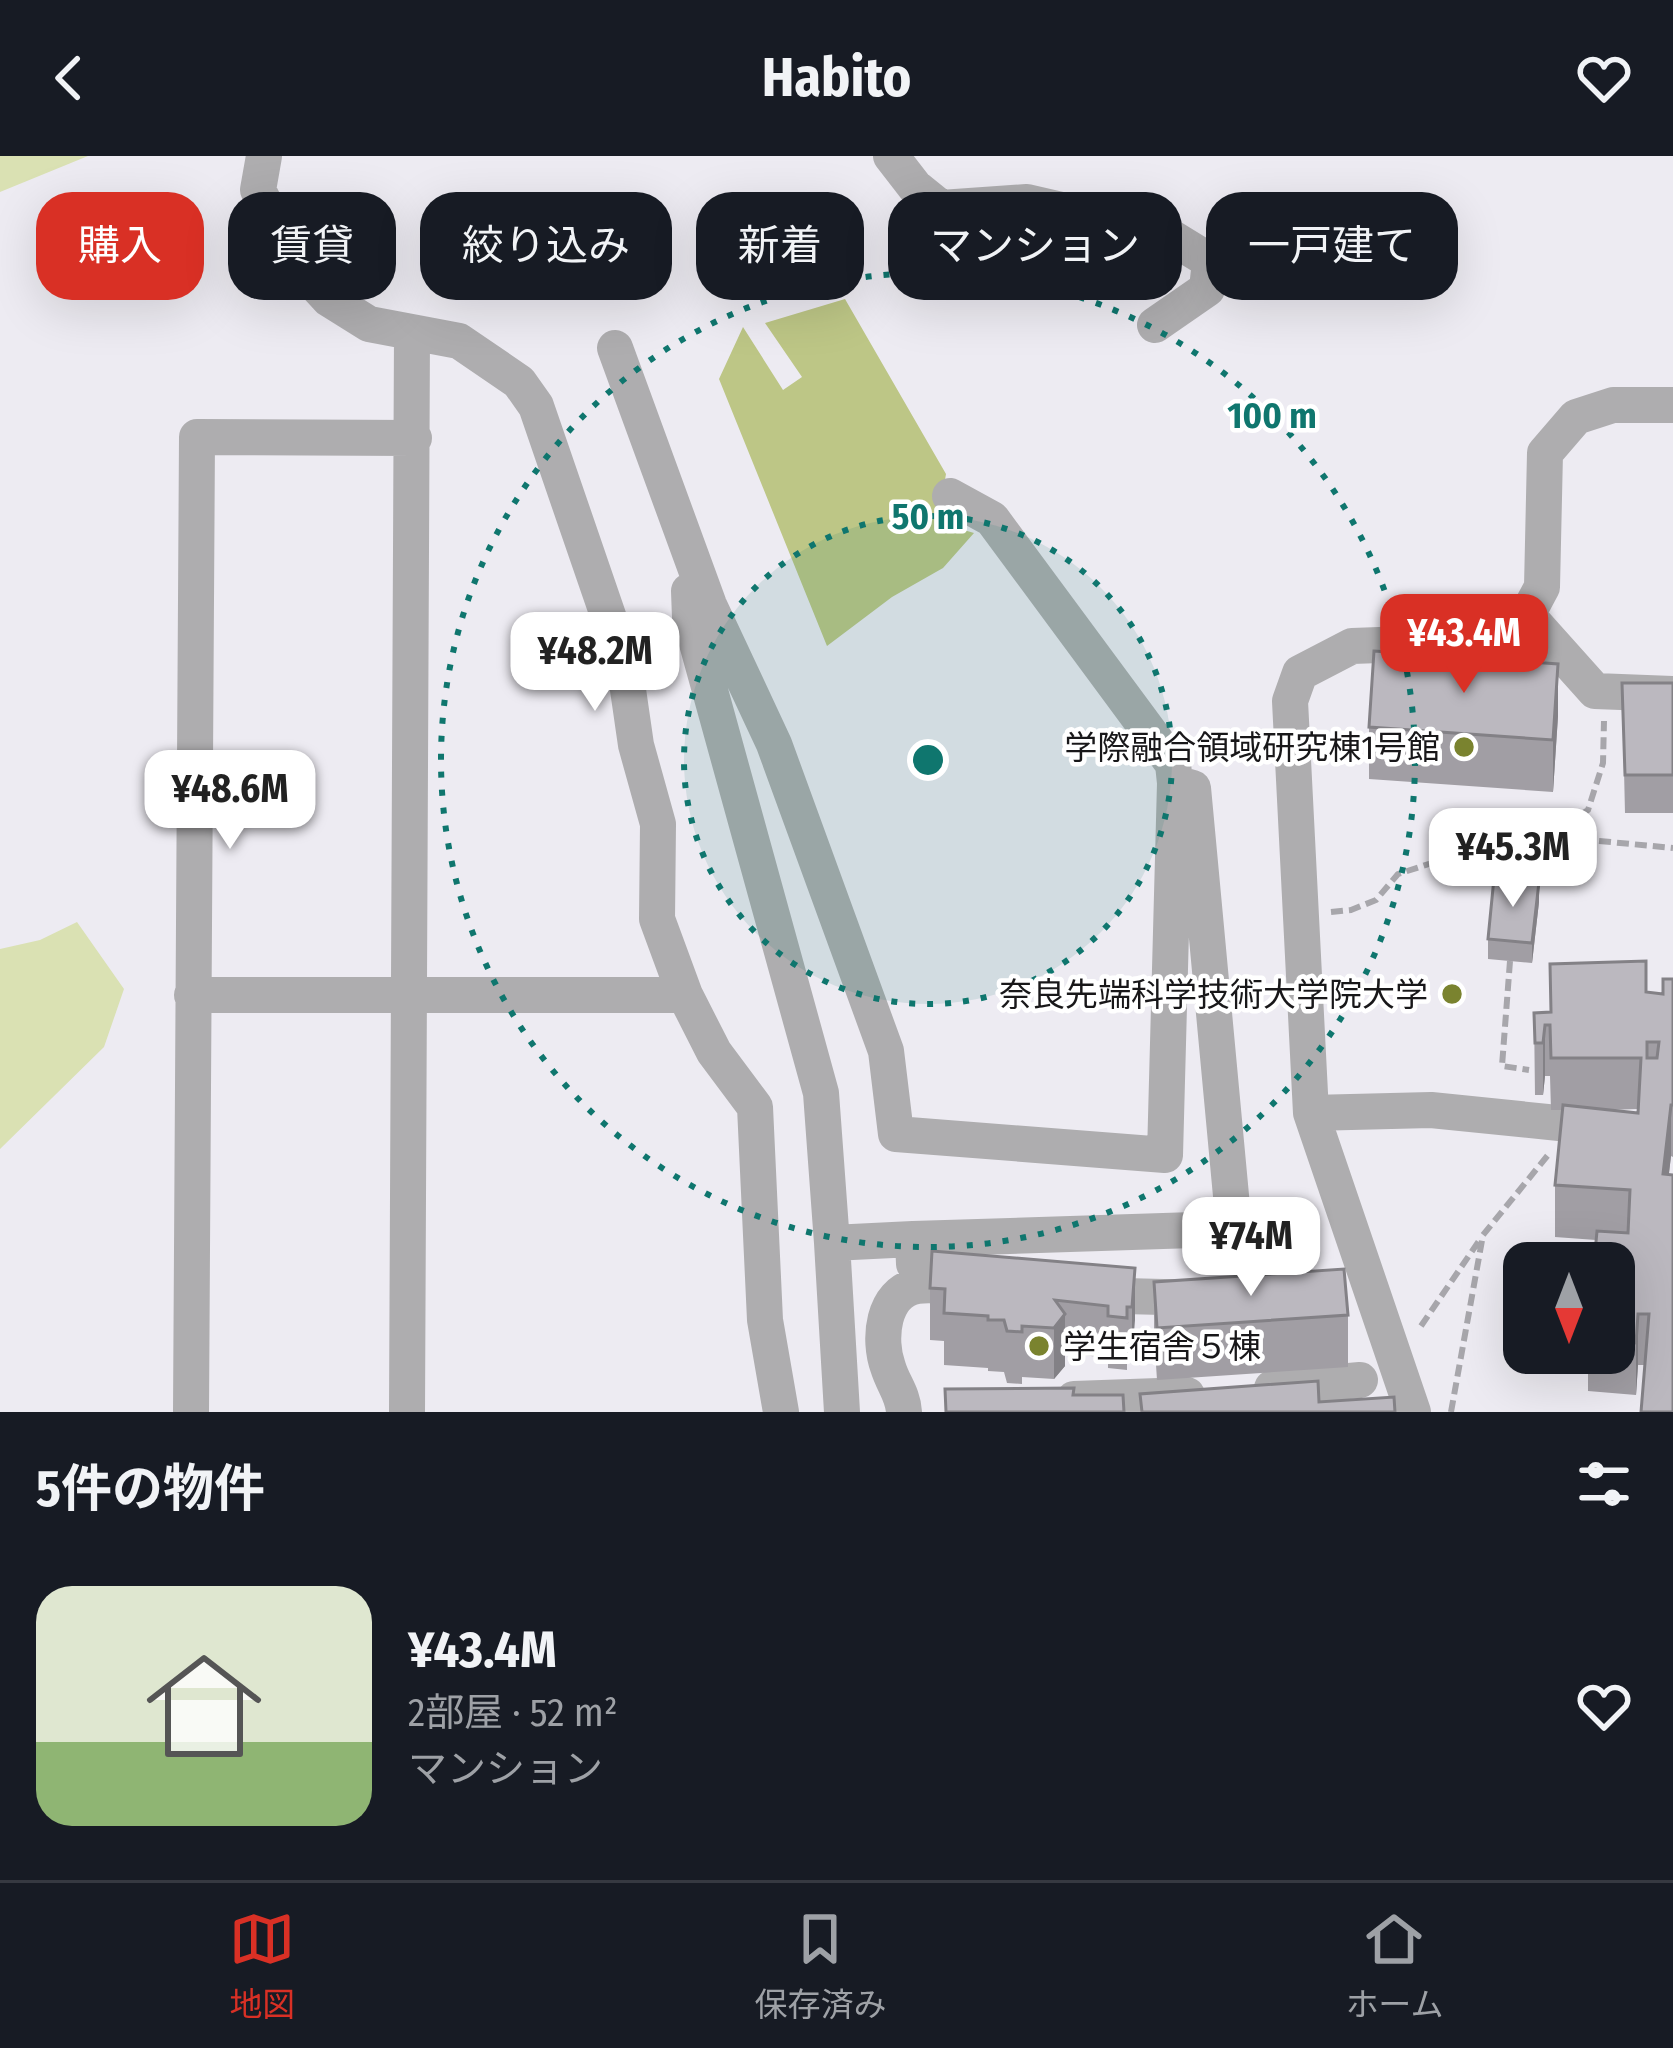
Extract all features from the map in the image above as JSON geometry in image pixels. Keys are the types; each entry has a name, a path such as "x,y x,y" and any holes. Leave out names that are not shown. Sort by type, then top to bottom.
{"street":[{"path":"891,156 915,188 941,208 1027,202 1166,234 1210,261 1208,289 1155,325"},
{"path":"264,157 258,190 293,260 328,299 369,324 459,341 519,382 536,406 624,662 635,745 658,824 657,919 714,1052 755,1107 765,1319 781,1412"},
{"path":"407,1412 412,334"},
{"path":"615,348 688,551 774,744 886,1051 896,1134 1165,1155 1173,764 992,519 950,496"},
{"path":"1413,1412 1311,1112 1290,701 1300,673 1352,646 1488,641 1527,615 1542,587 1545,453 1576,417 1613,405 1673,405"},
{"path":"191,1412 197,437 414,438"},
{"path":"688,551 690,617 821,1093 842,1412"},
{"path":"1527,615 1595,691 1673,694"},
{"path":"832,1243 1225,1229 1233,1217 1193,788 1175,783"},
{"path":"192,995 686,995"},
{"path":"1311,1112 1431,1110 1634,1132"},
{"path":"913,1239 914,1286"},
{"path":"911,1402 887,1366 884,1318 899,1296 914,1286 1010,1291"},
{"path":"1325,1289 1368,1286"},
{"path":"1057,1294 1176,1300 1240,1296"},
{"path":"1040,1399 1164,1397 1360,1380"}],"path":[{"path":"1547,836 1588,810 1603,763 1604,719 1615,692"},
{"path":"1299,916 1351,910 1376,900 1397,874 1506,838 1547,836 1673,848"},
{"path":"1510,961 1502,1066 1529,1070"},
{"path":"1396,1362 1483,1235 1573,1124"},
{"path":"1451,1412 1483,1235"}],"shaded area":[{"path":"0,156 88,156 0,192"},
{"path":"846,300 946,474 941,502 947,525 974,533 943,568 892,597 827,646 719,379 743,327 783,390 802,377 765,323"},
{"path":"77,922 124,989 104,1047 0,1149 0,949 40,940"}],"building":[{"path":"1374,651 1558,664 1553,740 1369,727"},
{"path":"1622,683 1673,683 1673,775 1625,775"},
{"path":"1494,878 1539,882 1532,943 1488,939"},
{"path":"1646,961 1646,992 1663,994 1663,979 1673,979 1673,1105 1663,1174 1673,1175 1673,1412 1641,1412 1649,1314 1638,1314 1635,1343 1635,1242 1596,1242 1597,1231 1628,1233 1630,1190 1555,1185 1563,1105 1638,1113 1641,1058 1551,1058 1550,1025 1545,1025 1543,1043 1535,1043 1534,1013 1551,1012 1550,964","holes":["1647,1042 1659,1042 1657,1058 1647,1058"]},
{"path":"932,1251 1135,1268 1132,1307 1127,1307 1127,1318 1108,1316 1108,1306 1055,1300 1065,1314 1054,1328 1022,1326 1022,1332 1007,1331 1004,1320 944,1313 945,1289 930,1288"},
{"path":"1344,1269 1348,1315 1157,1328 1154,1282"},
{"path":"1318,1381 1319,1402 1394,1397 1395,1412 1142,1412 1140,1394"},
{"path":"1074,1388 1073,1395 1123,1395 1124,1412 946,1412 945,1389"}],"place":[{"name":"学際融合領域研究棟1号館","path":"1464,747"},
{"name":"奈良先端科学技術大学院大学","path":"1452,994"},
{"name":"学生宿舎５棟","path":"1039,1346"}]}
